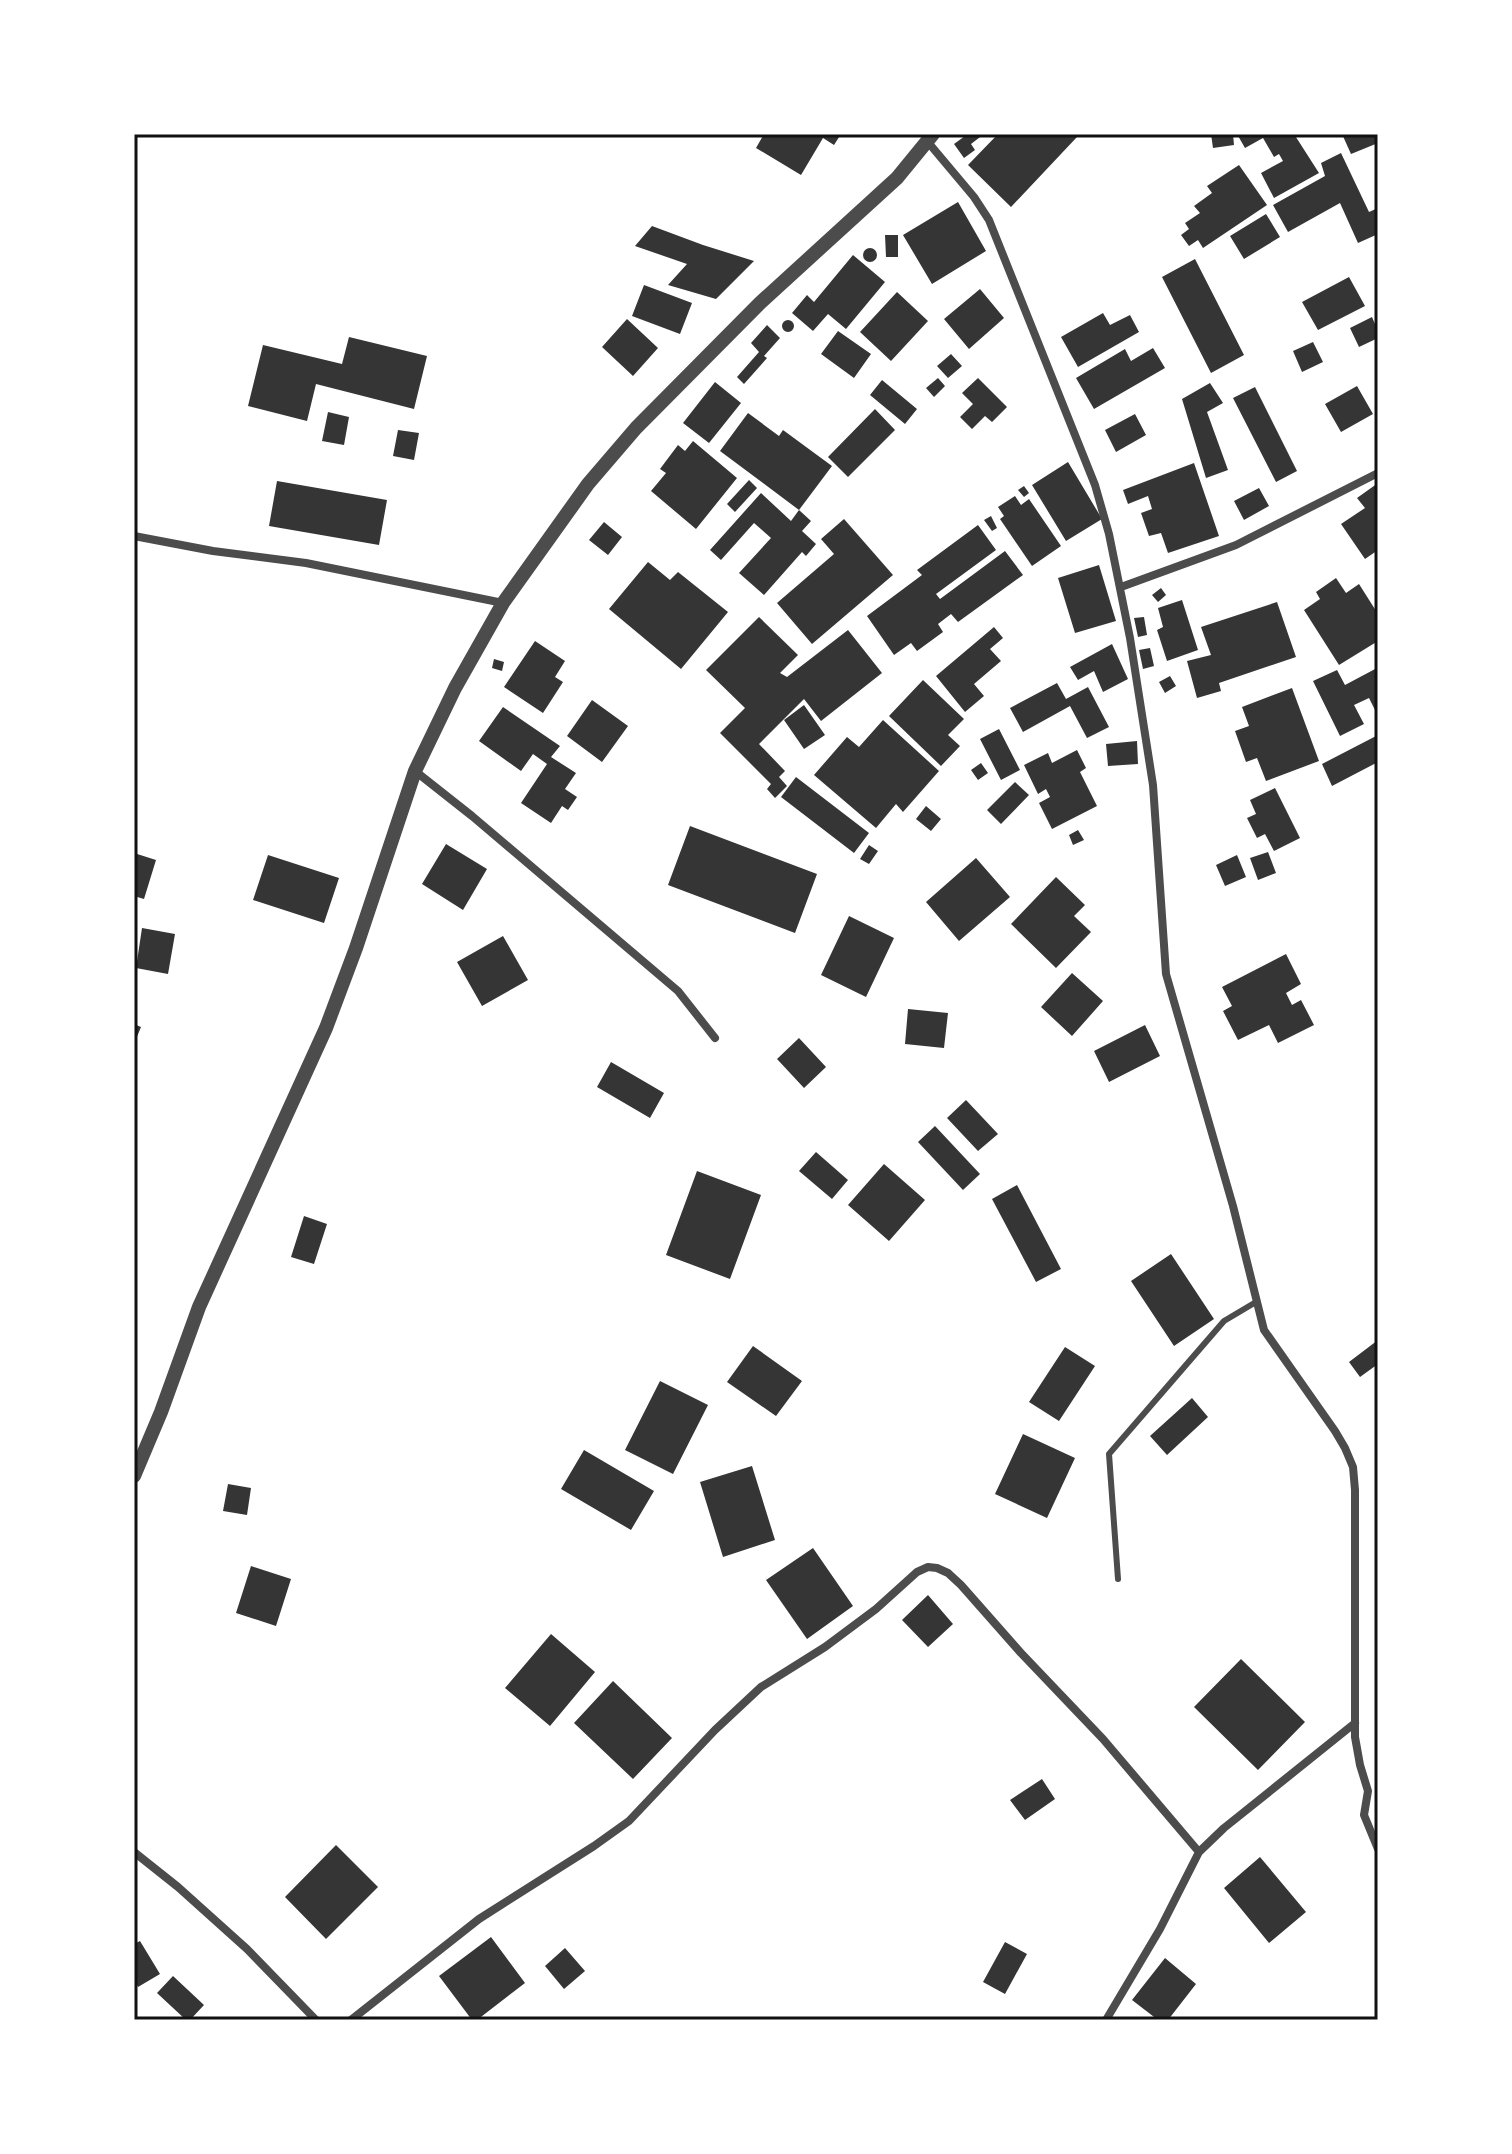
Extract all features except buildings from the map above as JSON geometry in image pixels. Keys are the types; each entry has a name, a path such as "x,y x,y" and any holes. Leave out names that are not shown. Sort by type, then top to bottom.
{"street":[{"path":"134,1476 217,1264 326,1028 415,771 455,688 503,603 588,484 636,428 760,303 897,178 930,137 989,220 1095,485 1109,534 1121,587 1153,785 1166,974 1225,1176 1264,1330 1335,1431 1353,1467 1357,1517 1355,1737 1368,1791 1364,1815 1378,1849"},
{"path":"1121,587 1236,545 1378,473"},
{"path":"134,536 213,551 306,563 503,603"},
{"path":"415,771 678,991 715,1038"},
{"path":"351,2020 479,1919 629,1821 715,1730 761,1687 825,1647 876,1609 917,1572 928,1567 948,1573 961,1585 1103,1739 1199,1852"},
{"path":"1106,2020 1160,1929 1199,1852 1224,1828 1356,1723"},
{"path":"1368,1791 1378,1788"},
{"path":"134,1852 247,1949 316,2020"}],"lane":[{"path":"1118,1579 1109,1454 1224,1321 1256,1302"}]}
